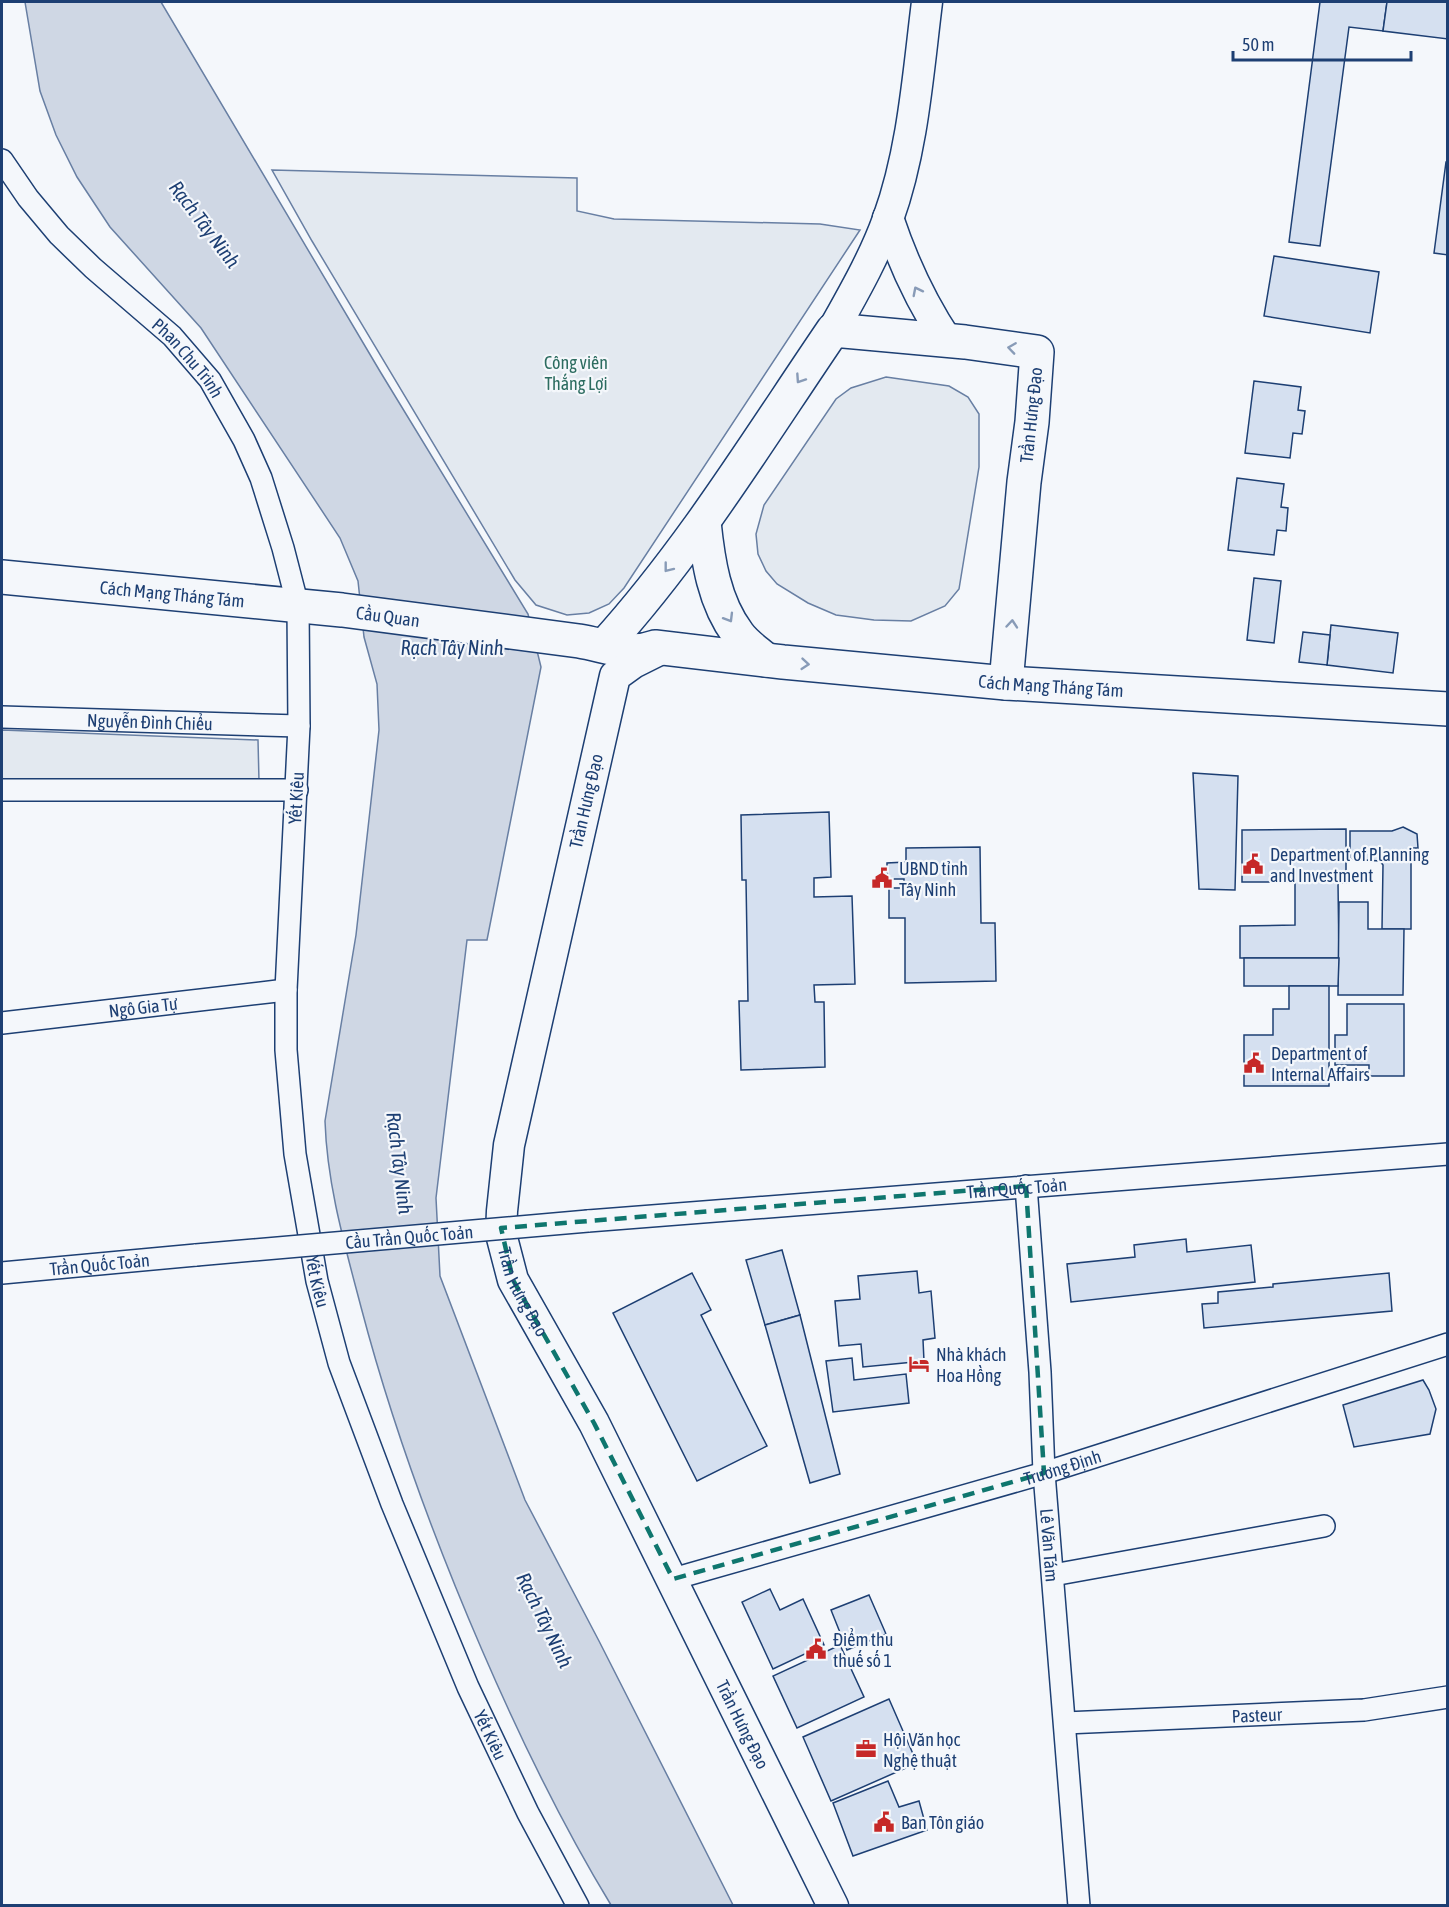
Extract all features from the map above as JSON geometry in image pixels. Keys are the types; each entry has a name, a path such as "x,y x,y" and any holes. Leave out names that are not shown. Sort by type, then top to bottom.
{"main road":[{"name":"Trần Hưng Đạo","path":"834,330 1037,352 1006,682"},
{"path":"594,643 639,606 704,522 834,330"},
{"path":"704,522 707,555 723,609 739,636 766,660"},
{"name":"Cách Mạng Tháng Tám","path":"2,578 342,610"},
{"name":"Cầu Quan","path":"342,610 594,643 617,638 644,640 659,647"},
{"name":"Cách Mạng Tháng Tám","path":"659,647 766,660 1006,682 1448,709"}],"street":[{"path":"834,330 872,257 888,218 909,137 927,2"},
{"name":"Phan Chu Trinh","path":"2,160 28,198 59,235 93,268 172,336 210,380 244,440 261,478 298,606"},
{"path":"888,218 899,252 914,286 947,341"},
{"name":"Yết Kiêu","path":"298,606 299,726 286,990 286,1050 295,1154 317,1281 339,1364 392,1504 468,1687 528,1813 579,1905"},
{"path":"594,643 615,676 659,647"},
{"name":"Trần Hưng Đạo","path":"615,676 509,1145 501,1234 513,1280 594,1423 833,1905"},
{"name":"Nguyễn Đình Chiểu","path":"2,717 299,726"},
{"path":"2,790 297,790"},
{"name":"Ngô Gia Tự","path":"2,1023 286,990"},
{"name":"Trần Quốc Toản","path":"588,1221 1448,1154"},
{"name":"Lê Văn Tám","path":"1026,1186 1039,1360 1044,1473 1079,1905"},
{"name":"Cầu Trần Quốc Toản","path":"196,1255 588,1221"},
{"name":"Trần Quốc Toản","path":"2,1273 196,1255"},
{"name":"Trương Định","path":"673,1579 1044,1473 1448,1344"},
{"path":"1053,1575 1324,1526"},
{"name":"Pasteur","path":"1065,1724 1364,1710 1448,1697"}],"highlighted area":[{"path":"1026,1186 1044,1473 673,1579 594,1423 513,1280 501,1228"}],"green space":[{"name":"Công viên Thắng Lợi","path":"272,170 577,178 577,211 614,219 820,224 860,230 624,588 609,604 589,613 567,615 536,605 515,580"},
{"path":"886,377 949,386 968,397 979,414 979,467 959,589 945,606 911,621 874,620 836,615 808,603 777,584 766,571 758,554 756,534 764,505 836,399 851,388"},
{"path":"2,730 258,740 259,781 2,781"}],"water":[{"name":"Rạch Tây Ninh","path":"25,2 161,2 381,373 528,614 541,667 487,940 467,940 436,1198 440,1276 525,1500 733,1905 611,1905 575,1843 526,1748 482,1650 431,1524 400,1438 373,1351 338,1215 326,1145 325,1121 356,935 379,730 377,684 364,637 358,581 340,538 201,328 110,227 77,177 56,135 40,91"}],"building":[{"path":"1320,2 1387,2 1383,31 1349,27 1320,246 1289,242"},
{"path":"1387,2 1448,2 1448,39 1383,31"},
{"path":"1446,162 1448,162 1448,255 1434,253"},
{"path":"1274,256 1379,272 1370,333 1264,316"},
{"path":"1254,381 1301,387 1298,410 1305,411 1302,434 1293,433 1290,458 1245,453"},
{"path":"1237,478 1284,484 1281,507 1288,508 1286,531 1277,530 1274,555 1228,550"},
{"path":"1254,578 1281,581 1274,643 1247,640"},
{"path":"1331,625 1398,633 1393,673 1327,665"},
{"path":"1303,632 1330,635 1327,665 1299,662"},
{"path":"1193,773 1238,776 1235,890 1199,889"},
{"path":"829,812 831,877 814,878 814,897 852,896 855,984 814,985 815,1002 824,1002 825,1067 741,1070 739,1001 748,1001 746,880 742,880 741,815"},
{"path":"1403,827 1417,834 1418,848 1411,848 1411,929 1382,929 1383,865 1380,861 1350,859 1350,831 1392,831"},
{"path":"1346,829 1346,883 1338,883 1339,958 1240,958 1240,926 1295,925 1295,882 1242,882 1242,830"},
{"path":"980,847 981,923 995,923 996,981 905,983 905,918 889,918 889,888 904,888 904,879 887,879 887,863 906,862 906,848"},
{"path":"1339,902 1368,902 1368,929 1404,929 1403,995 1338,995"},
{"path":"1244,958 1339,958 1338,986 1244,986"},
{"path":"1289,986 1329,986 1329,1086 1244,1086 1244,1035 1273,1035 1273,1009 1289,1009"},
{"path":"1347,1004 1404,1004 1404,1076 1369,1076 1369,1065 1335,1065 1335,1035 1347,1035"},
{"path":"1186,1239 1187,1252 1251,1245 1255,1282 1071,1302 1067,1264 1135,1257 1134,1245"},
{"path":"782,1250 800,1315 765,1325 746,1260"},
{"path":"917,1271 919,1293 931,1291 935,1338 923,1340 924,1361 863,1367 861,1344 839,1346 835,1301 860,1299 858,1276"},
{"path":"692,1273 711,1310 701,1315 767,1446 697,1481 613,1313"},
{"path":"1389,1273 1392,1311 1204,1328 1202,1304 1218,1303 1218,1292 1273,1287 1273,1284"},
{"path":"800,1315 840,1474 810,1483 765,1325"},
{"path":"852,1358 854,1380 906,1374 909,1403 833,1412 826,1361"},
{"path":"1423,1380 1436,1409 1430,1434 1354,1447 1343,1405"},
{"path":"770,1589 780,1610 803,1599 824,1645 773,1669 742,1602"},
{"path":"869,1595 886,1634 847,1650 831,1610"},
{"path":"840,1645 864,1697 797,1728 773,1676"},
{"path":"889,1699 917,1763 831,1801 803,1737"},
{"path":"888,1781 899,1807 919,1801 927,1830 853,1856 833,1803"}],"place":[{"name":"Department of Planning and Investment","path":"1253,864"},
{"name":"UBND tỉnh Tây Ninh","path":"882,878"},
{"name":"Department of Internal Affairs","path":"1254,1063"},
{"name":"Nhà khách Hoa Hồng","path":"919,1364"},
{"name":"Điểm thu thuế số 1","path":"816,1649"},
{"name":"Hội Văn học Nghệ thuật","path":"866,1749"},
{"name":"Ban Tôn giáo","path":"884,1822"}]}
